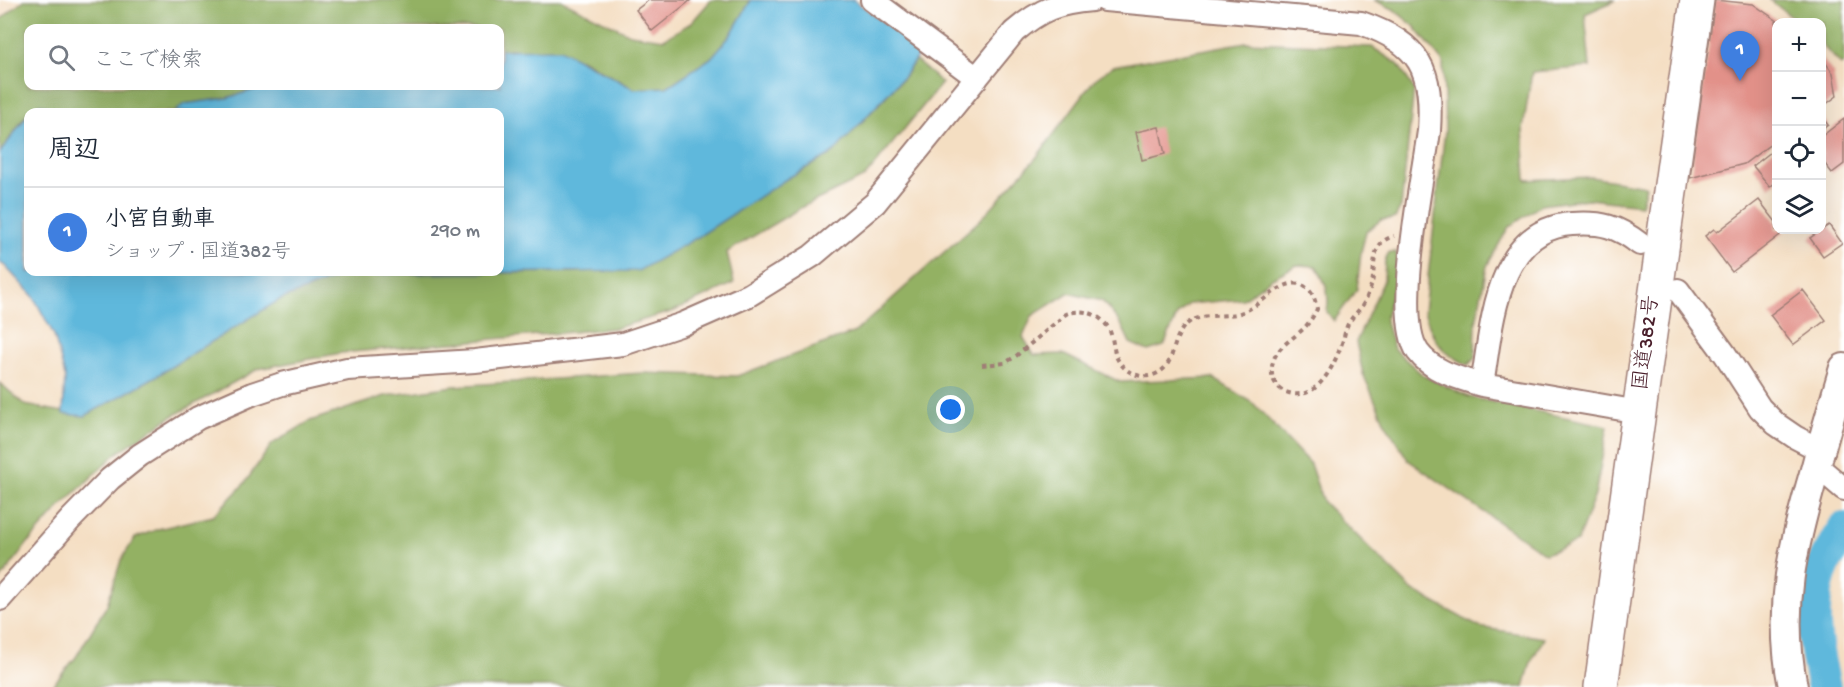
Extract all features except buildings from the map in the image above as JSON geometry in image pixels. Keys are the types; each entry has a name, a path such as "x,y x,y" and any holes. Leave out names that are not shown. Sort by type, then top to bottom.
{"highway":[{"name":"国道382号","path":"1601,687 1656,279 1697,0"}],"street":[{"path":"872,0 977,78"},
{"path":"0,599 70,520 110,479 132,461 198,418 252,394 282,384 347,369 475,362 623,344 683,324 749,295 812,256 875,203 1014,32 1034,15 1056,5 1092,0"},
{"path":"1105,0 1361,24 1387,32 1399,41 1417,60 1427,78 1431,105 1407,289 1412,343 1433,367 1458,378 1482,385 1639,412"},
{"path":"1482,385 1499,290 1506,271 1528,243 1544,231 1566,224 1588,223 1610,225 1640,244"},
{"path":"1678,290 1725,354 1760,408 1776,424 1818,457 1844,489"},
{"path":"1793,687 1788,660 1786,598 1790,564 1798,526 1844,368"}],"path":[{"path":"982,365 1005,363 1066,314 1084,311 1092,313 1109,330 1116,356 1125,368 1138,376 1154,375 1170,361 1174,354 1174,343 1188,323 1204,317 1227,316 1250,310 1283,286 1291,283 1300,284 1312,293 1317,309 1302,331 1280,348 1271,367 1273,379 1279,388 1293,394 1302,393 1321,383 1334,362 1347,325 1365,303 1373,279 1375,250 1380,243 1390,237 1415,230"}],"green space":[{"path":"24,0 561,0 630,34 664,39 691,23 711,0 751,0 730,36 711,58 667,87 634,89 581,59 504,50 504,24 24,24 24,90 254,90 227,98 184,104 180,108 52,108 40,104 34,108 24,108 24,118 0,153 0,20"},
{"path":"1374,0 1616,0 1585,14 1590,67 1532,72 1523,129 1526,180 1591,177 1646,186 1641,205 1588,199 1541,205 1508,228 1487,266 1476,322 1475,358 1468,365 1450,355 1438,344 1424,311 1445,130 1443,62 1414,26 1393,9"},
{"path":"1770,0 1844,0 1844,63 1841,65 1826,49 1826,18 1793,18"},
{"path":"1246,42 1372,47 1398,64 1414,89 1401,207 1395,218 1381,220 1366,232 1361,252 1357,289 1334,321 1327,312 1326,288 1316,266 1297,265 1272,278 1243,299 1189,304 1177,315 1164,346 1148,351 1130,343 1121,324 1102,301 1068,293 1032,316 1023,337 1034,355 1063,354 1120,382 1213,378 1254,404 1310,464 1323,502 1413,591 1479,627 1544,638 1531,662 1524,687 51,687 76,657 107,605 121,560 135,538 158,529 213,516 244,484 272,444 310,421 385,396 454,386 642,373 737,376 855,332 981,219 1036,158 1094,80 1113,66"},
{"path":"915,60 942,83 865,177 802,207 727,252 734,283 674,311 616,328 341,353 258,369 171,417 117,453 62,505 27,544 0,580 0,383 25,405 85,416 158,375 279,300 339,277 504,276 504,273 578,272 788,178 833,153 904,77"},
{"path":"1389,252 1396,252 1399,266 1385,319 1394,349 1424,376 1469,397 1608,426 1595,495 1577,542 1545,554 1408,460 1385,423 1363,374 1356,342 1384,280 1385,260"}],"water":[{"path":"751,0 854,0 921,51 904,76 833,153 788,178 698,237 638,271 504,273 504,108 180,108 184,104 227,98 254,90 504,90 504,50 560,49 634,89 667,87 711,58 730,36"},
{"path":"40,104 52,108 34,108"},
{"path":"24,120 24,276 357,276 339,277 279,300 158,375 85,416 63,414 65,376 54,335 33,296 0,263 0,153"}],"waterway":[{"path":"1824,687 1814,626 1815,596 1823,566 1844,529"}],"place":[{"name":"小宮自動車","path":"1740,81"}]}
